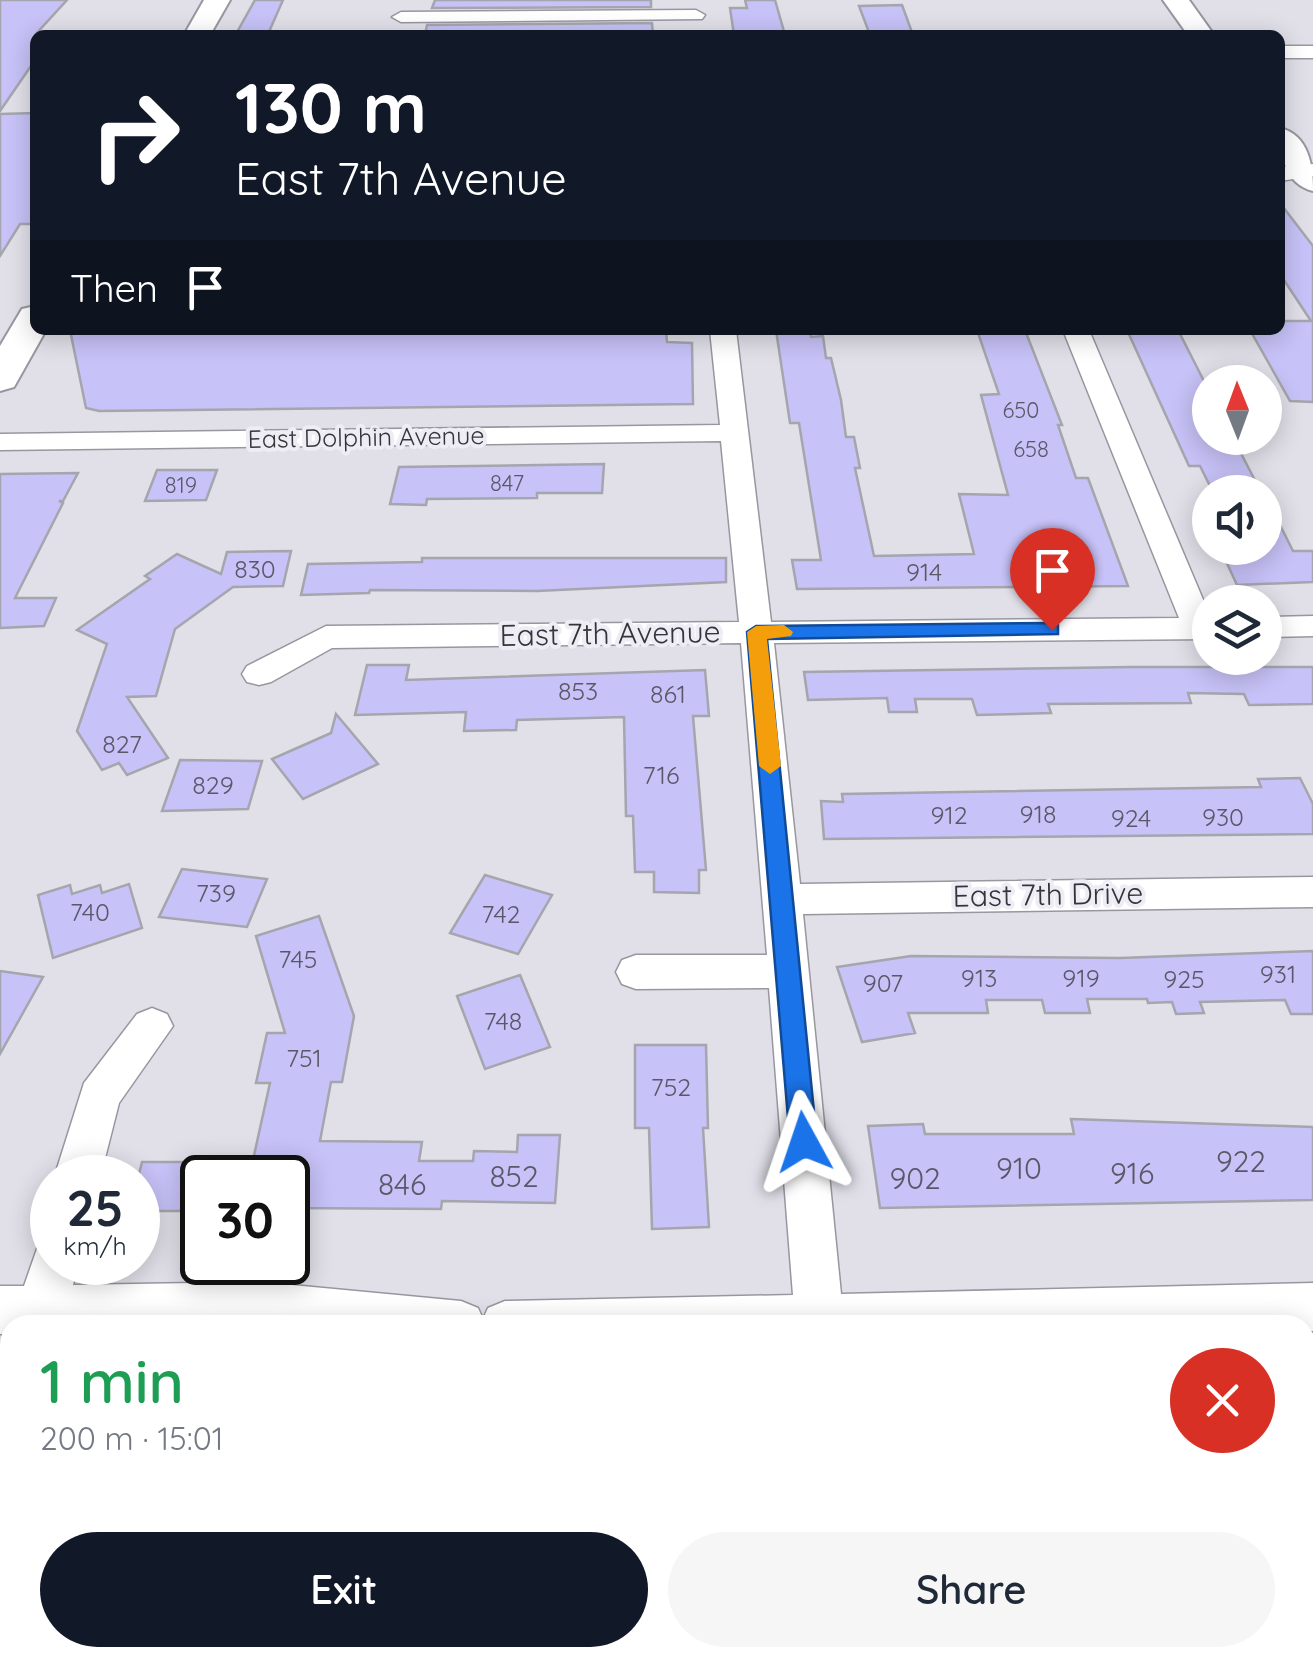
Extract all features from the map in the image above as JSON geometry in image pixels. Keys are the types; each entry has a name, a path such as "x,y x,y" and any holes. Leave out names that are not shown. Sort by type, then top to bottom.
{"street":[{"path":"200,30 217,0"},
{"path":"396,26 413,0"},
{"path":"1176,0 1197,30"},
{"path":"396,26 698,7"},
{"path":"1285,52 1313,52"},
{"path":"1285,145 1303,174"},
{"path":"0,378 21,326"},
{"path":"723,335 783,899 819,1315"},
{"path":"1078,335 1192,598"},
{"name":"East Dolphin Avenue","path":"0,442 732,433"},
{"path":"1282,627 1313,626"},
{"name":"East 7th Avenue","path":"260,674 326,638 1192,628"},
{"name":"East 7th Drive","path":"783,899 1313,892"},
{"path":"636,972 789,970"},
{"path":"84,1155 99,1096 152,1026"},
{"path":"21,1309 38,1285"},
{"path":"170,1315 260,1306 355,1315"},
{"path":"868,1315 1313,1306"},
{"path":"21,1309 140,1315"}],"building":[{"path":"0,0 67,0 40,30 30,30 30,67 0,111"},
{"path":"255,0 283,0 270,30 238,30"},
{"path":"435,0 651,0 651,7 432,8"},
{"path":"745,0 775,0 784,30 733,30 730,8 747,8"},
{"path":"902,5 911,30 868,30 859,6"},
{"path":"652,23 653,30 426,30 427,25"},
{"path":"30,113 30,224 20,224 0,256 0,114"},
{"path":"1285,210 1313,246 1313,402 1290,401 1282,387 1282,365 1270,365 1253,335 1285,335 1285,321 1311,321 1285,282"},
{"path":"71,335 666,335 667,342 692,343 693,404 99,411 86,408"},
{"path":"777,335 823,336 826,358 831,358 841,400 846,437 854,437 860,468 855,468 874,556 974,554 959,494 1008,495 981,395 999,394 979,335 1027,335 1062,425 1058,425 1076,478 1088,478 1128,586 797,589 792,560 821,560 799,423 790,423"},
{"path":"1129,335 1181,335 1196,365 1192,365 1192,455 1242,455 1252,475 1204,475 1200,466 1189,466"},
{"path":"604,464 602,493 537,493 537,498 427,499 426,505 390,504 399,467"},
{"path":"157,470 217,470 206,500 145,501"},
{"path":"78,473 63,501 59,501 63,503 15,598 56,598 44,626 0,628 0,474"},
{"path":"1282,529 1293,551 1313,551 1313,582 1237,585 1228,565 1282,565"},
{"path":"291,551 283,586 233,587 175,629 156,696 127,697 168,758 127,775 119,763 102,770 77,731 107,644 77,630 150,579 145,576 177,554 221,574 227,552"},
{"path":"422,558 726,558 726,582 537,591 370,590 301,595 308,564 422,562"},
{"path":"367,665 409,665 406,680 705,670 709,716 693,716 706,870 699,870 699,893 654,892 654,872 635,872 633,816 626,816 624,717 517,720 516,730 464,731 466,712 355,715"},
{"path":"1192,667 1192,675 1282,675 1282,667 1313,667 1313,704 1249,705 1244,694 1188,693 1191,703 1048,704 1051,713 977,715 972,699 915,699 917,712 889,712 887,698 808,700 804,672"},
{"path":"336,714 378,764 303,799 272,759 331,733"},
{"path":"180,760 262,761 248,809 162,811"},
{"path":"1300,778 1313,804 1313,834 824,839 821,801 843,802 842,794 1261,787 1258,779"},
{"path":"182,869 267,879 247,927 159,917"},
{"path":"485,875 552,895 518,954 450,933"},
{"path":"129,884 142,928 53,958 38,895 70,885 72,894 100,885 102,893"},
{"path":"319,916 354,1016 342,1082 331,1082 320,1141 422,1142 419,1161 473,1161 474,1151 517,1152 518,1135 560,1135 555,1203 442,1201 441,1209 310,1208 310,1155 254,1155 270,1083 256,1083 267,1033 285,1033 256,936"},
{"path":"1313,951 1313,1014 1291,1014 1285,1000 1200,1002 1204,1013 1176,1014 1172,1002 1148,1003 1147,999 1087,999 1090,1013 1045,1013 1042,1000 986,1000 988,1013 908,1013 915,1033 862,1042 837,967 911,956 1120,958"},
{"path":"0,971 43,977 0,1054"},
{"path":"520,975 550,1047 485,1069 457,996"},
{"path":"635,1045 706,1045 708,1128 703,1128 709,1227 652,1229 649,1128 635,1128"},
{"path":"1071,1119 1313,1127 1313,1200 880,1208 868,1126 923,1124 925,1134 1074,1134"},
{"path":"160,1162 180,1162 180,1211 160,1211"}],"slow traffic":[{"path":"770,766 756,632 784,632"}],"route":[{"path":"804,1142 756,632 1052,630"}]}
